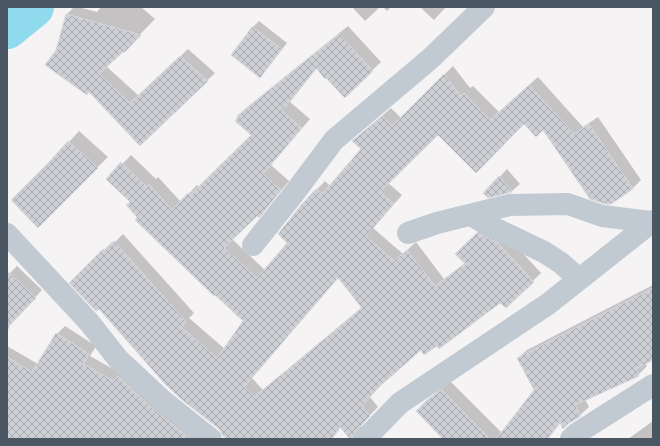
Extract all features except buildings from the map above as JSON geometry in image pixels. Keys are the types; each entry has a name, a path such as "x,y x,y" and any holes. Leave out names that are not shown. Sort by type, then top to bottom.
{"street":[{"path":"253,245 334,140 430,59 484,7"},
{"path":"408,233 437,223 510,205 568,204 602,216 652,222"},
{"path":"471,215 544,252 561,263 579,279"},
{"path":"365,439 400,403 548,304 652,222"},
{"path":"7,234 89,322 118,359 162,400 211,439"},
{"path":"571,439 576,434 653,385"}],"waterway":[{"path":"7,28 33,7"}]}
